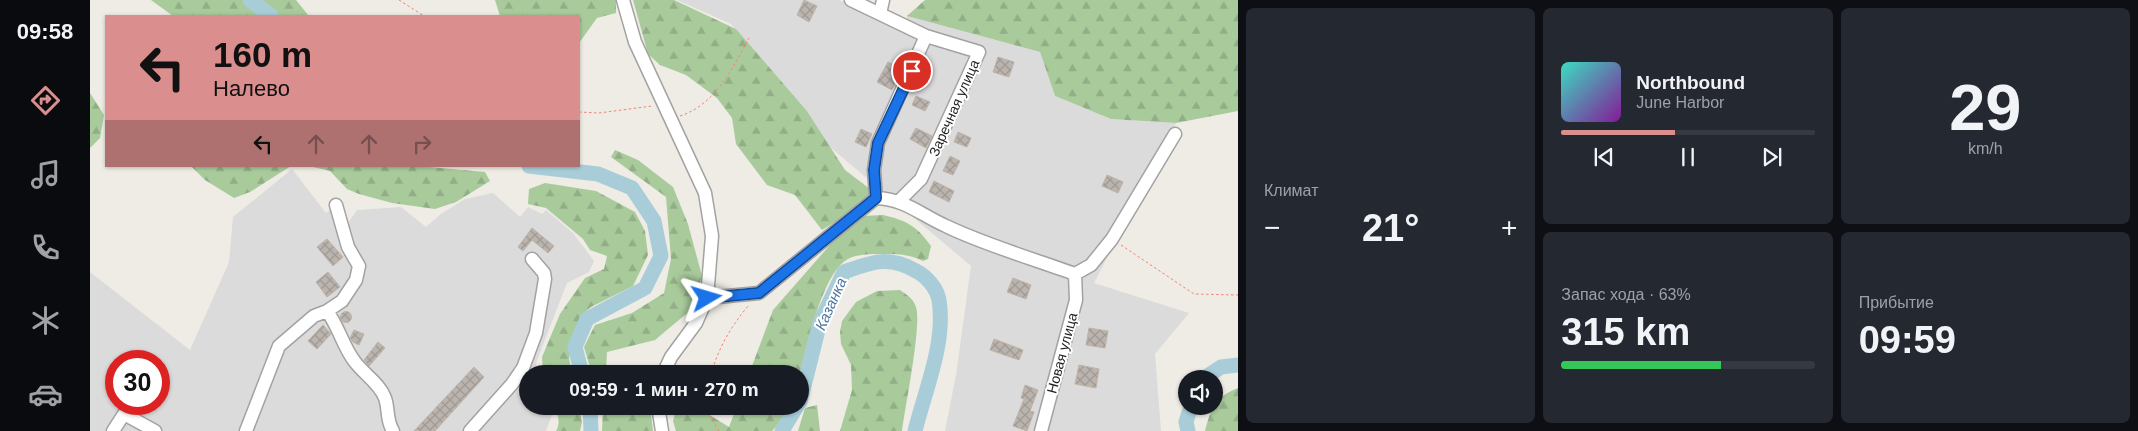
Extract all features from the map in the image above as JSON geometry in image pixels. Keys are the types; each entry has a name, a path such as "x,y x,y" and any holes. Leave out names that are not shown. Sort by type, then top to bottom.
{"street":[{"path":"624,0 635,42 705,193 712,236 707,298 696,324 671,357 667,365"},
{"name":"Заречная улица","path":"851,0 926,36 979,52 921,179 898,201"},
{"path":"880,14 884,0"},
{"path":"876,198 874,170 878,143 926,36"},
{"path":"707,298 759,293 876,198 911,205 946,226 1075,274 1091,265 1112,239 1175,134"},
{"path":"246,431 279,346 314,316 328,311 342,301 356,280 358,266 348,247 336,205"},
{"path":"470,431 519,375 536,333 545,279 544,273 532,259"},
{"name":"Новая улица","path":"1041,431 1076,300 1075,274"},
{"path":"328,311 355,362 382,391 386,399 389,423 393,431"},
{"path":"112,431 124,414 155,431"},
{"path":"659,415 662,431"}],"path":[{"path":"399,0 422,15"},
{"path":"670,119 694,111 707,102 734,66 749,38"},
{"path":"580,112 646,108 662,102"},
{"path":"1112,239 1194,294 1238,295"},
{"path":"713,365 731,326 759,293"},
{"path":"711,415 719,431"}],"shaded area":[{"path":"677,0 839,0 905,32 907,16 1040,52 1055,96 1111,119 1176,123 1094,283 1189,313 1155,354 1161,431 945,431 956,375 971,266 830,147 807,111 731,24"},
{"path":"292,169 326,213 330,210 337,226 348,223 357,210 401,207 426,227 441,214 465,199 493,193 520,217 528,207 542,214 546,210 573,233 594,261 589,272 567,283 537,365 519,365 519,415 552,415 546,431 90,431 90,272 190,350 229,262 233,217"}],"green space":[{"path":"151,0 296,0 308,15 172,15"},
{"path":"495,0 616,0 616,13 597,18 580,42 580,15 500,15"},
{"path":"633,0 674,0 736,29 807,111 845,170 870,189 866,203 822,230 795,195 767,185 736,144 732,118 717,98 686,75 660,65 648,54"},
{"path":"925,0 1238,0 1238,111 1176,123 1111,119 1055,96 1040,52 907,16"},
{"path":"90,93 104,115 100,138 90,148"},
{"path":"615,150 638,160 673,187 688,224 702,276 692,309 655,340 607,352 606,365 589,365 584,347 595,325 632,313 664,293 671,259 666,197 611,157"},
{"path":"192,167 289,167 250,192 234,198 205,180"},
{"path":"313,167 429,167 485,172 490,181 456,202 435,209 392,203 359,194 347,189 330,171"},
{"path":"545,183 596,191 635,212 645,231 648,255 633,286 591,307 582,315 569,358 570,365 542,365 542,357 560,314 585,278 604,269 607,256 590,250 583,239 546,208 528,204 529,189"},
{"path":"883,215 910,225 921,233 931,246 928,259 923,261 903,255 869,254 848,259 839,267 823,294 811,329 802,365 752,365 773,310 843,230 862,216"},
{"path":"900,290 913,301 917,317 915,348 902,431 840,431 852,390 851,365 841,344 840,332 842,321 856,302 877,291"},
{"path":"1238,388 1238,431 1205,431 1210,415 1223,415 1223,396"},
{"path":"817,405 820,431 798,431 803,415 809,415 809,407"},
{"path":"558,415 581,415 582,422 580,431 556,431"},
{"path":"603,415 651,415 653,431 602,431"},
{"path":"675,415 710,415 729,427 734,415 785,415 772,431 676,431 673,421"}],"building":[{"path":"804,0 817,6 809,22 797,15"},
{"path":"998,57 1014,62 1009,77 993,72"},
{"path":"888,62 902,69 892,90 877,82"},
{"path":"916,96 930,102 925,111 912,105"},
{"path":"916,128 932,136 926,148 910,139"},
{"path":"861,129 872,134 866,147 855,142"},
{"path":"958,132 971,138 967,147 954,142"},
{"path":"950,156 960,161 953,175 943,171"},
{"path":"1107,175 1123,182 1118,193 1102,186"},
{"path":"934,181 954,191 949,202 929,192"},
{"path":"532,228 554,246 548,253 532,240 523,251 518,247"},
{"path":"327,239 343,257 333,266 317,247"},
{"path":"328,272 340,287 327,297 316,282"},
{"path":"1013,278 1031,285 1026,299 1007,292"},
{"path":"346,311 352,317 346,323 340,317"},
{"path":"323,325 331,334 317,349 308,341"},
{"path":"1089,328 1108,331 1105,348 1086,345"},
{"path":"354,330 364,334 359,345 350,338"},
{"path":"994,339 1023,350 1019,360 990,350"},
{"path":"378,342 385,348 369,366 364,360"},
{"path":"1079,365 1099,369 1096,388 1075,384"},
{"path":"474,367 484,377 435,431 414,431"},
{"path":"1025,385 1038,390 1030,411 1034,412 1027,431 1013,426 1024,399 1021,398"}],"waterway":[{"name":"Казанка","path":"250,0 270,15"},
{"name":"Казанка","path":"538,167 598,174 632,188 654,221 661,256 645,288 587,319 575,347 580,365"},
{"name":"Казанка","path":"809,366 820,322 844,272 863,265 880,262 897,263 916,271 924,276 938,296 940,333 915,431"},
{"name":"Казанка","path":"1216,370 1221,367 1238,365"},
{"name":"Казанка","path":"590,415 591,431"},
{"name":"Казанка","path":"782,431 792,415"},
{"name":"Казанка","path":"1188,415 1186,422 1188,431"}],"route":[{"path":"707,298 759,293 876,198 874,170 878,143 912,71"}]}
